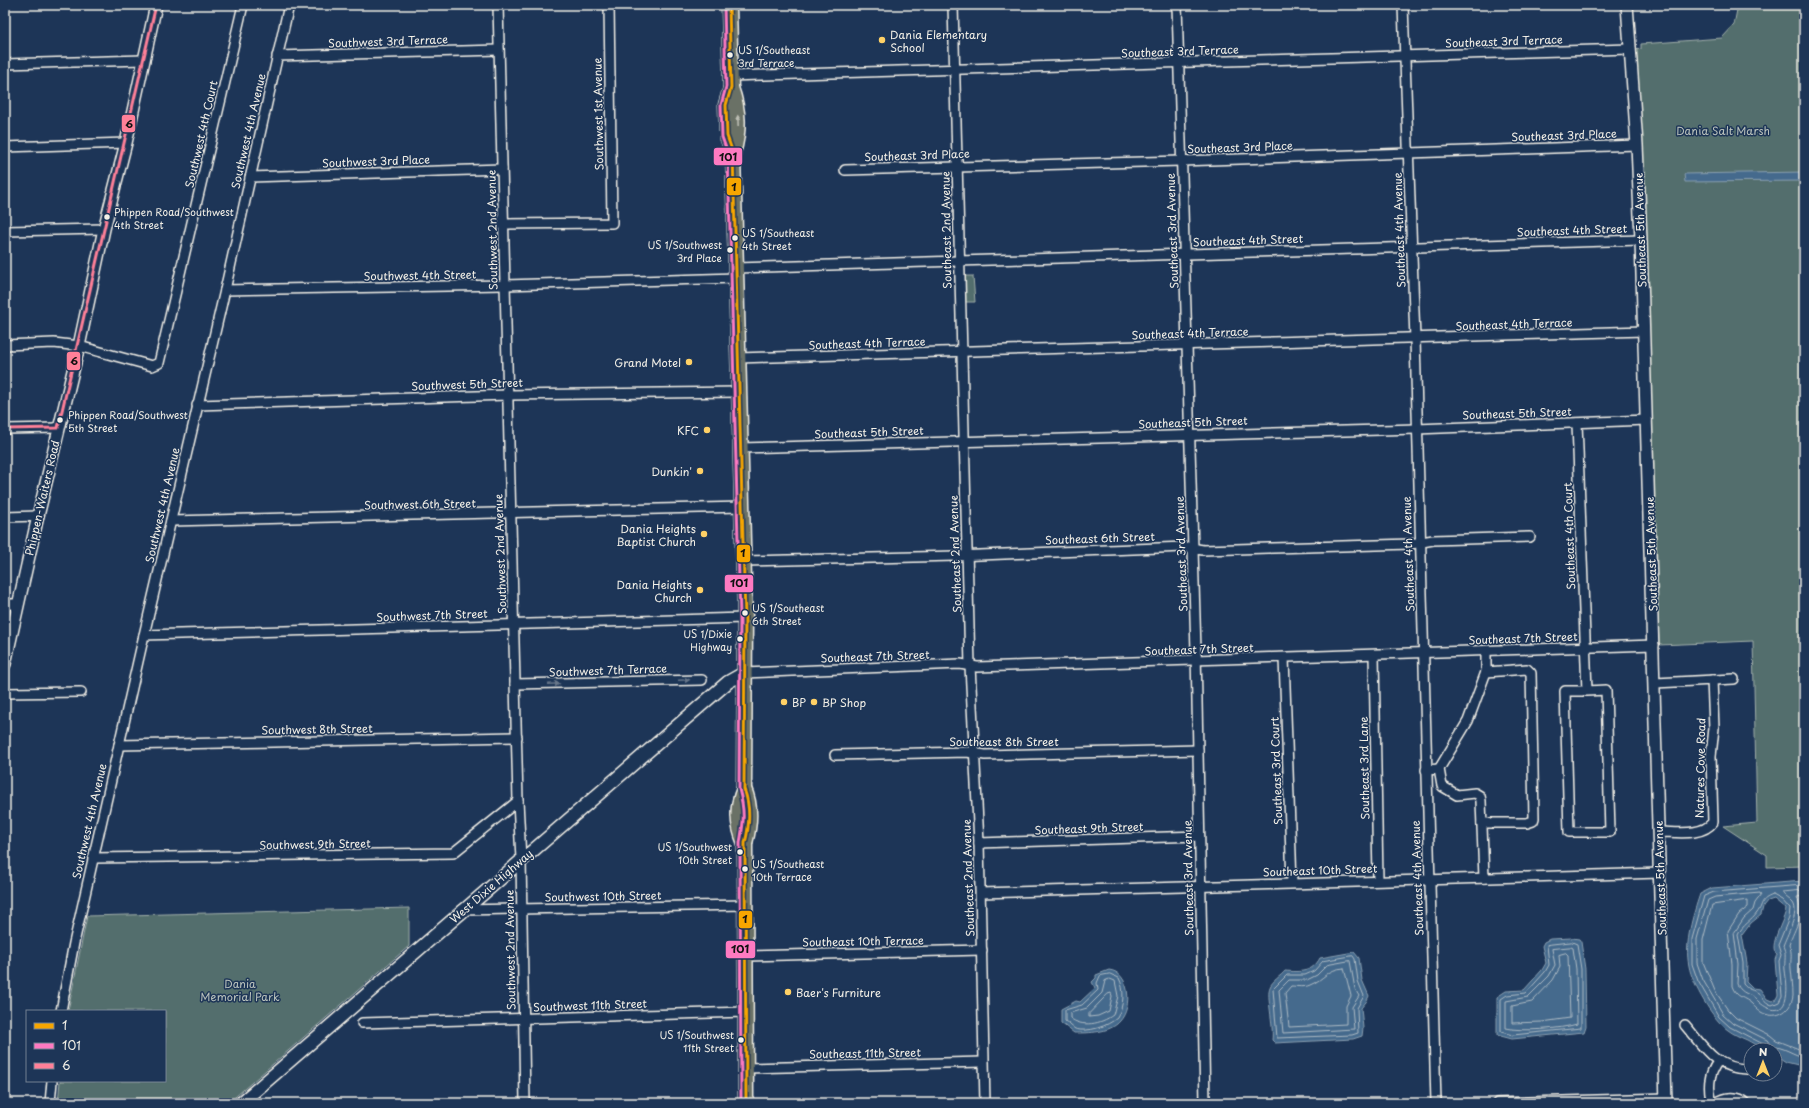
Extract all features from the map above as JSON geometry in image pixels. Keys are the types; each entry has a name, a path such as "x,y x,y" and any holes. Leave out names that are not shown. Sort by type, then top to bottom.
{"main road":[{"path":"729,5 731,82 737,104 738,137 733,153 745,618 744,789 738,802 739,829 745,843 746,1103"},
{"name":"West Dixie Highway","path":"241,1103 462,910 728,682 744,673"}],"street":[{"name":"Phippen-Waiters Road","path":"5,664 58,428 79,346 104,229 126,143 156,5"},
{"name":"Southwest 4th Court","path":"79,346 152,366 159,363 243,5"},
{"name":"Southwest 4th Avenue","path":"61,1010 93,858 197,405 225,290 289,5"},
{"name":"Southwest 2nd Avenue","path":"498,5 510,514 521,860 525,1103"},
{"name":"Southwest 1st Avenue","path":"503,224 612,223 609,5"},
{"name":"Southeast 2nd Avenue","path":"953,5 970,666 981,893 983,1062 985,1103"},
{"name":"Southeast 3rd Avenue","path":"1176,5 1186,254 1205,1103"},
{"name":"Southeast 4th Avenue","path":"1403,5 1415,339 1416,429 1436,1103"},
{"name":"Southeast 5th Avenue","path":"1627,5 1637,145 1641,240 1654,645 1666,1101"},
{"name":"Southeast 3rd Terrace","path":"731,82 954,70 1630,49"},
{"name":"Southwest 3rd Terrace","path":"277,56 499,50"},
{"path":"5,64 143,60"},
{"path":"5,147 126,143"},
{"name":"Southeast 3rd Place","path":"844,170 1182,161 1637,145"},
{"name":"Southwest 3rd Place","path":"250,177 502,169"},
{"path":"5,232 104,229"},
{"name":"Southeast 4th Street","path":"736,273 959,261 1641,240"},
{"name":"Southwest 4th Street","path":"225,290 505,285 736,273"},
{"name":"Southeast 4th Terrace","path":"738,358 1188,346 1644,331"},
{"path":"5,345 54,343 79,346"},
{"name":"Southwest 5th Street","path":"197,405 508,395 739,392"},
{"name":"Southeast 5th Street","path":"740,448 1190,434 1416,429 1647,420"},
{"name":"Southeast 4th Court","path":"1577,423 1584,648 1587,691"},
{"path":"5,429 58,428"},
{"name":"Southwest 6th Street","path":"171,521 510,514 742,507"},
{"path":"5,517 38,516"},
{"name":"Southeast 6th Street","path":"743,561 1192,548 1211,550 1530,537"},
{"path":"5,604 18,604"},
{"name":"Southwest 7th Street","path":"144,635 745,618"},
{"name":"Southeast 7th Street","path":"744,673 960,664 970,666 1196,661 1654,645"},
{"path":"1484,878 1480,796 1475,793 1457,795 1442,786 1439,769 1468,721 1486,672 1486,651"},
{"name":"Southeast 3rd Lane","path":"1374,655 1378,880"},
{"name":"Southeast 3rd Court","path":"1284,658 1292,883"},
{"path":"1482,823 1527,823 1533,821 1534,818 1531,674 1526,669 1486,672"},
{"path":"1655,683 1734,679"},
{"name":"Southwest 7th Terrace","path":"515,684 702,680"},
{"name":"Natures Cove Road","path":"1659,832 1702,831 1709,827 1713,822 1711,756 1714,728 1712,680"},
{"path":"1606,690 1610,832 1569,832 1565,691 1587,691 1606,690"},
{"path":"5,693 81,692"},
{"name":"Southwest 8th Street","path":"119,745 517,737"},
{"name":"Southeast 8th Street","path":"835,755 974,753 985,755 1198,750"},
{"path":"1426,770 1439,769"},
{"name":"Southwest 9th Street","path":"93,858 453,853 518,801"},
{"name":"Southeast 9th Street","path":"979,843 1200,836"},
{"name":"Southeast 10th Street","path":"981,893 1200,885 1660,873"},
{"name":"Southwest 10th Street","path":"462,910 745,905"},
{"name":"Southeast 10th Terrace","path":"746,956 982,950"},
{"name":"Southwest 11th Street","path":"362,1023 746,1012"},
{"path":"1685,1025 1718,1062 1732,1068 1743,1069"},
{"name":"Southeast 11th Street","path":"746,1068 983,1062"},
{"path":"1712,1103 1709,1090 1710,1077 1711,1071 1718,1062"},
{"path":"50,1103 52,1082"},
{"path":"1716,1103 1722,1099 1736,1098 1746,1103"},
{"path":"1497,1103 1666,1101"}],"green space":[{"name":"Dania Salt Marsh","path":"1738,5 1804,5 1804,866 1767,867 1767,855 1723,826 1757,823 1753,641 1659,645 1642,145 1635,50 1641,49 1641,44 1722,38 1734,25"},
{"path":"962,276 973,276 975,302 963,302"},
{"name":"Dania Memorial Park","path":"409,908 409,946 228,1103 58,1103 60,1082 166,1082 166,1010 68,1010 87,916"}],"water":[{"path":"1804,172 1804,181 1685,182 1684,174"},
{"path":"1804,881 1804,1065 1802,1066 1783,1060 1783,1042 1751,1042 1730,1031 1722,1025 1704,1001 1691,974 1688,957 1688,939 1700,894 1712,888","holes":["1774,899 1786,909 1774,946 1774,951 1777,954 1775,960 1778,995 1776,999 1772,1001 1767,999 1760,989 1752,988 1746,982 1747,963 1742,935 1751,923 1761,915 1763,907 1768,901"]},
{"path":"1550,939 1579,939 1581,942 1585,969 1586,1026 1584,1032 1512,1039 1497,1035 1497,997 1506,991 1524,990 1542,970 1546,963 1542,946 1544,942"},
{"path":"1354,952 1359,958 1362,980 1369,996 1361,1008 1363,1028 1362,1036 1353,1039 1275,1043 1272,1040 1269,997 1270,987 1273,983 1285,971 1296,972 1309,969 1317,963 1320,958"},
{"path":"1109,970 1116,972 1125,983 1128,999 1124,1015 1116,1025 1111,1028 1093,1032 1074,1033 1061,1023 1061,1009 1076,1001 1080,1002 1095,988 1092,982 1096,978 1096,975"}],"transit line":[{"name":"6","path":"5,429 58,428 156,5"},
{"name":"101","path":"724,5 726,87 721,105 722,137 728,154 740,618 739,789 743,816 740,843 741,1103"},
{"name":"1","path":"729,5 731,88 726,105 727,136 733,153 745,618 744,789 749,809 748,829 745,843 746,1103"}],"place":[{"name":"Dania Elementary School","path":"882,40"},
{"name":"US 1/Southeast 3rd Terrace","path":"730,55"},
{"name":"Phippen Road/Southwest 4th Street","path":"107,217"},
{"name":"US 1/Southeast 4th Street","path":"735,238"},
{"name":"US 1/Southwest 3rd Place","path":"730,250"},
{"name":"Grand Motel","path":"689,362"},
{"name":"Phippen Road/Southwest 5th Street","path":"60,420"},
{"name":"KFC","path":"707,430"},
{"name":"Dunkin'","path":"700,471"},
{"name":"Dania Heights Baptist Church","path":"704,534"},
{"name":"Dania Heights Church","path":"700,590"},
{"name":"US 1/Southeast 6th Street","path":"745,613"},
{"name":"US 1/Dixie Highway","path":"740,639"},
{"name":"BP","path":"784,702"},
{"name":"BP Shop","path":"814,702"},
{"name":"US 1/Southwest 10th Street","path":"740,852"},
{"name":"US 1/Southeast 10th Terrace","path":"745,869"},
{"name":"Baer's Furniture","path":"788,992"},
{"name":"US 1/Southwest 11th Street","path":"741,1040"}]}
